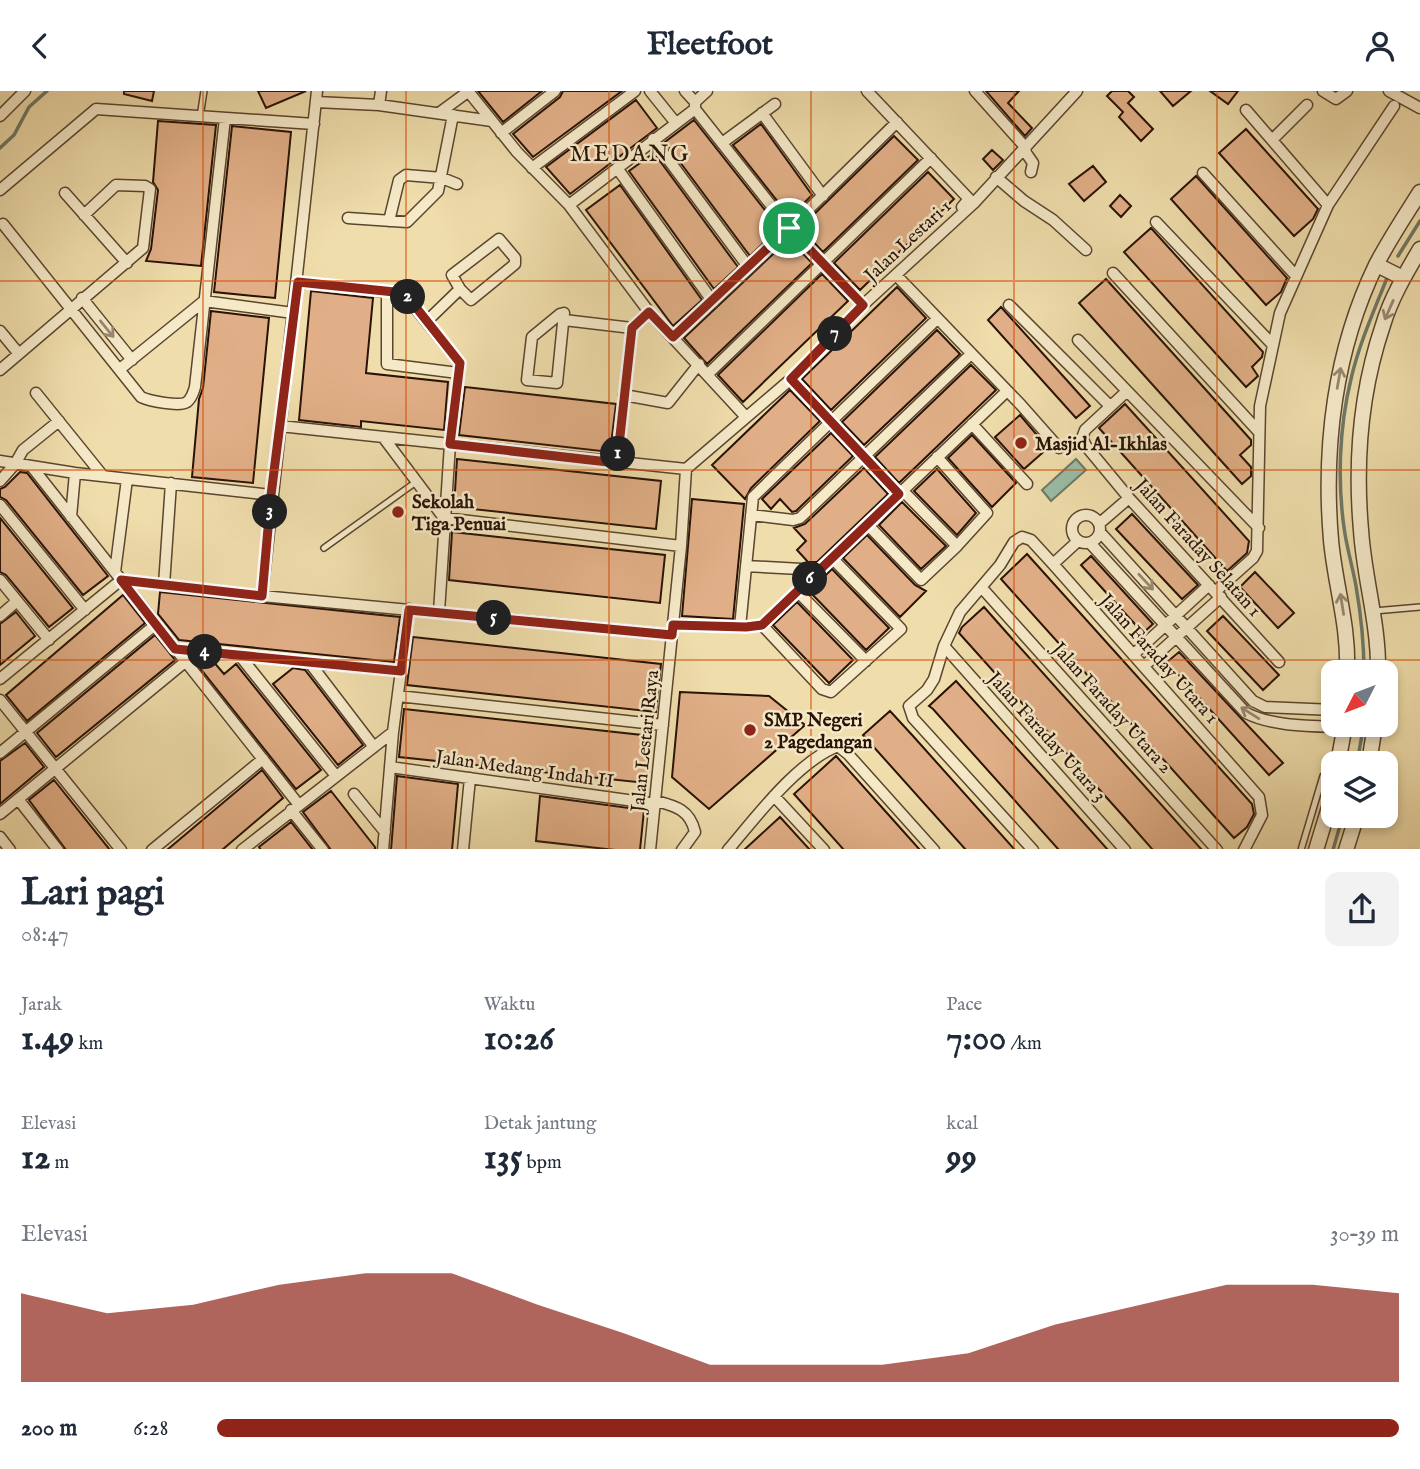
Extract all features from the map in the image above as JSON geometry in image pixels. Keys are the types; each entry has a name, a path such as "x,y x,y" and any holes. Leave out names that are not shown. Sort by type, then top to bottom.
{"street":[{"path":"0,116 13,96 24,91"},
{"path":"379,105 381,91"},
{"path":"439,113 468,91 532,168 569,205 649,312 746,417"},
{"path":"501,133 555,91"},
{"path":"532,168 635,91"},
{"path":"650,91 675,122"},
{"path":"685,91 789,228 863,305"},
{"path":"569,205 675,122 707,91"},
{"path":"867,91 969,200 930,239 926,248"},
{"path":"975,91 1025,149 1033,163 1031,172"},
{"name":"Jalan Lestari 1","path":"686,469 791,379 863,305 974,203 1077,91"},
{"path":"1322,91 1336,99 1347,91"},
{"path":"1389,91 1420,108"},
{"path":"262,596 316,96 492,121"},
{"path":"722,143 775,104"},
{"path":"1272,140 1307,105"},
{"path":"1134,655 1177,615 1215,591 1253,558 1257,551 1260,406 1280,313 1328,205 1394,106"},
{"path":"0,190 94,109 314,124"},
{"path":"1246,110 1328,205"},
{"path":"762,113 823,195"},
{"path":"348,218 407,222 438,191 453,115"},
{"path":"3,224 141,397 147,401 183,404 189,401 195,387 225,118"},
{"path":"673,337 749,268 897,123"},
{"path":"653,139 749,268"},
{"path":"708,374 931,159"},
{"path":"617,169 713,302"},
{"path":"1203,173 1296,276"},
{"path":"389,221 402,177 442,178 457,184"},
{"path":"996,177 1024,201 1053,220 1086,250"},
{"path":"0,370 143,248 149,189 145,186 116,185 84,215"},
{"path":"1378,660 1374,611 1361,532 1358,469 1365,400 1383,324 1390,272 1420,192"},
{"path":"65,193 127,263"},
{"path":"1156,222 1272,344"},
{"path":"499,239 515,258 511,268 473,300 460,289 453,279 454,272 499,239"},
{"path":"1346,660 1343,608 1331,543 1328,475 1334,405 1342,360 1352,322 1390,272 1420,249"},
{"path":"1112,273 1259,432"},
{"path":"896,275 1059,448"},
{"path":"298,282 404,293 460,363 443,518 439,612"},
{"path":"428,321 460,289"},
{"path":"387,292 387,363 458,373"},
{"path":"82,298 131,360"},
{"path":"120,369 204,301 293,313"},
{"path":"1009,305 1110,406"},
{"path":"617,463 632,328 649,312"},
{"path":"560,314 565,315 564,320 557,384 527,380 532,337 560,314"},
{"path":"740,627 755,494 937,319"},
{"path":"564,320 632,328"},
{"path":"0,331 19,353"},
{"path":"1078,340 1259,528"},
{"path":"751,515 797,520 971,354"},
{"path":"624,395 668,403 699,364"},
{"path":"791,379 864,458 957,546"},
{"path":"118,576 164,585 409,610 673,630 762,625 1007,391"},
{"name":"Jalan Faraday Selatan 1","path":"1126,392 1085,430 1082,438 1086,446 1129,498 1279,662"},
{"path":"36,393 103,476"},
{"path":"0,481 23,450 59,421"},
{"path":"972,424 1027,484"},
{"path":"280,426 686,469"},
{"path":"383,437 443,518 681,546"},
{"path":"867,524 921,580 957,546 986,513 937,457"},
{"path":"0,461 75,473 271,495"},
{"path":"33,467 263,759 323,849"},
{"name":"Jalan Lestari Raya","path":"650,849 681,546 686,469"},
{"path":"71,517 75,473"},
{"path":"0,679 46,637 85,610 118,576 127,479"},
{"path":"164,585 171,484"},
{"path":"1054,564 1084,542 1097,539 1100,528 1129,498"},
{"path":"0,505 85,610"},
{"path":"1321,709 1265,707 1253,701 1100,528 1094,516 1085,514 1077,518 1072,525 1073,534 1167,624 1246,713 1258,719 1321,726"},
{"name":"Jalan Faraday Utara 1","path":"982,588 1014,542 1022,537 1031,540 1248,782 1261,801 1262,815 1244,849"},
{"path":"762,625 827,692 838,688 901,629 832,558"},
{"path":"746,566 819,570"},
{"path":"0,580 46,637"},
{"path":"982,588 969,599 960,612 944,646 934,679 927,690 909,706 910,713 1033,849"},
{"name":"Jalan Faraday Utara 2","path":"982,588 1217,849"},
{"path":"797,591 866,661"},
{"path":"1144,666 1187,627 1215,591"},
{"path":"0,615 17,601"},
{"path":"383,849 393,732 409,610"},
{"path":"0,753 155,625"},
{"name":"Jalan Faraday Utara 3","path":"944,646 1125,849"},
{"path":"175,649 401,671"},
{"path":"240,656 336,776"},
{"path":"0,814 185,662"},
{"path":"309,662 374,747"},
{"path":"398,696 663,725"},
{"path":"0,700 121,849"},
{"path":"242,849 255,846 295,808 393,732"},
{"path":"728,849 775,796 820,753 838,746 934,849"},
{"path":"152,849 263,759"},
{"name":"Jalan Medang Indah II","path":"390,767 656,802 681,809 692,822 695,832 682,849"},
{"path":"463,849 470,778"},
{"path":"354,794 385,832"},
{"path":"775,796 824,849"},
{"path":"18,799 58,849"},
{"path":"1316,849 1323,828"},
{"path":"1346,849 1353,828"},
{"path":"0,837 10,849"}],"lane":[{"path":"200,117 204,91"},
{"path":"324,548 416,482"},
{"path":"1374,611 1420,607"},
{"path":"1301,849 1321,783"}],"shaded area":[{"path":"1076,459 1086,470 1051,501 1042,490"}],"building":[{"path":"124,91 154,91 152,101 124,94"},
{"path":"258,91 306,91 266,108"},
{"path":"478,91 542,91 503,122"},
{"path":"563,91 622,91 533,157 513,134 560,97"},
{"path":"986,91 1019,91 1008,103 1032,128 1025,136"},
{"path":"1112,91 1128,91 1134,97 1128,103 1153,129 1141,141 1119,117 1123,112 1107,96"},
{"path":"1160,91 1191,91 1173,106"},
{"path":"1210,91 1238,91 1228,104"},
{"path":"636,100 657,128 570,194 546,167"},
{"path":"694,120 779,228 750,256 665,142"},
{"path":"158,121 216,125 201,266 146,261 151,249 158,190 153,182"},
{"path":"761,124 812,195 790,217 733,145"},
{"path":"232,126 291,132 275,298 214,292"},
{"path":"1246,129 1318,209 1313,219 1294,236 1219,153"},
{"path":"894,136 918,160 823,252 800,228"},
{"path":"992,150 1003,160 993,170 983,159"},
{"path":"654,153 738,267 714,289 629,171"},
{"path":"1093,166 1106,182 1084,201 1069,184"},
{"path":"928,172 954,199 860,290 834,263"},
{"path":"1196,176 1287,278 1281,292 1266,305 1171,199"},
{"path":"620,185 702,300 673,326 586,210"},
{"path":"1120,195 1131,206 1121,217 1110,206"},
{"path":"1151,228 1263,352 1262,357 1252,367 1258,376 1246,387 1124,252"},
{"path":"789,239 812,263 707,364 684,338"},
{"path":"822,274 848,301 743,402 718,375"},
{"path":"1106,279 1251,440 1251,445 1240,455 1251,467 1251,476 1242,484 1079,303"},
{"path":"897,287 926,318 831,410 802,379"},
{"path":"311,291 373,298 366,373 448,382 444,430 361,421 361,427 299,420"},
{"path":"1001,307 1090,406 1076,418 988,320"},
{"path":"211,311 269,318 253,483 192,477"},
{"path":"937,330 960,354 864,445 842,422"},
{"path":"971,365 996,390 899,483 875,457"},
{"path":"465,387 616,404 610,452 459,435"},
{"path":"790,390 820,421 751,488 745,499 712,465"},
{"path":"1125,404 1249,541 1247,553 1227,571 1099,428"},
{"name":"Masjid Al-Ikhlas","path":"1020,415 1048,448 1024,469 995,437"},
{"path":"831,433 853,456 796,511 792,512 780,499 771,509 762,499"},
{"path":"972,435 1016,483 992,507 948,458"},
{"path":"457,459 661,481 656,529 454,507"},
{"path":"864,468 888,494 817,562 808,562 797,550 806,541 794,528 805,524"},
{"path":"937,469 976,513 957,535 914,491"},
{"path":"20,472 27,473 108,576 83,595 6,500 0,497 0,489"},
{"path":"692,499 744,504 733,619 682,616"},
{"path":"902,502 946,546 921,569 879,525"},
{"path":"1132,514 1198,585 1182,599 1116,529"},
{"path":"0,518 73,608 49,627 6,575 0,572"},
{"path":"452,532 665,555 660,603 449,580"},
{"path":"867,535 915,585 926,591 900,617 843,558"},
{"path":"1027,554 1252,804 1254,814 1247,827 1234,838 1001,579"},
{"path":"1091,556 1153,624 1143,633 1081,565"},
{"path":"832,569 889,628 866,650 809,591"},
{"path":"1255,572 1294,613 1278,628 1240,587"},
{"path":"160,592 400,617 394,662 179,640 158,614"},
{"path":"123,595 145,623 27,721 6,695"},
{"path":"797,602 853,660 829,683 773,625"},
{"path":"984,607 1201,849 1152,849 959,633"},
{"path":"16,612 35,636 0,665 0,624"},
{"path":"1223,616 1279,675 1263,690 1207,631"},
{"path":"155,635 175,660 56,757 37,733"},
{"path":"413,637 661,664 656,712 407,685"},
{"path":"1179,652 1283,763 1269,775 1167,662"},
{"path":"210,660 224,674 236,664 321,770 296,789 200,668"},
{"path":"293,668 305,670 363,745 338,765 273,684"},
{"path":"956,681 1107,849 1058,849 929,706"},
{"path":"680,692 769,696 805,725 709,809 672,777"},
{"path":"404,709 651,736 646,783 399,757"},
{"path":"890,711 1014,849 965,849 863,735"},
{"path":"25,743 44,767 0,804 0,761"},
{"path":"836,756 919,849 843,849 794,794"},
{"path":"262,770 283,798 223,849 168,849"},
{"path":"397,776 458,784 452,849 391,849"},
{"path":"54,780 109,849 65,849 29,800"},
{"path":"331,791 375,849 330,849 303,812"},
{"path":"540,796 644,810 640,849 606,849 536,841"},
{"path":"780,817 809,849 745,849"},
{"path":"291,822 312,849 260,849 259,847"}],"waterway":[{"path":"0,148 14,135 29,107 47,91"},
{"path":"1398,256 1420,221"},
{"path":"1364,660 1355,580 1342,515 1340,456 1354,366 1387,278"},
{"path":"1359,751 1362,737"},
{"path":"1333,849 1339,828"}],"place":[{"name":"Masjid Al-Ikhlas","path":"1021,443"},
{"name":"Sekolah Tiga Penuai","path":"398,512"},
{"name":"SMP Negeri 2 Pagedangan","path":"750,730"}],"district":[{"name":"MEDANG","path":"630,153"}],"route":[{"path":"789,228 863,305 791,379 899,494 762,625 673,625 672,635 409,610 401,671 175,649 121,580 262,596 271,495 298,282 404,293 407,296 460,363 450,444 617,463 632,328 649,312 673,337 789,228"}]}
